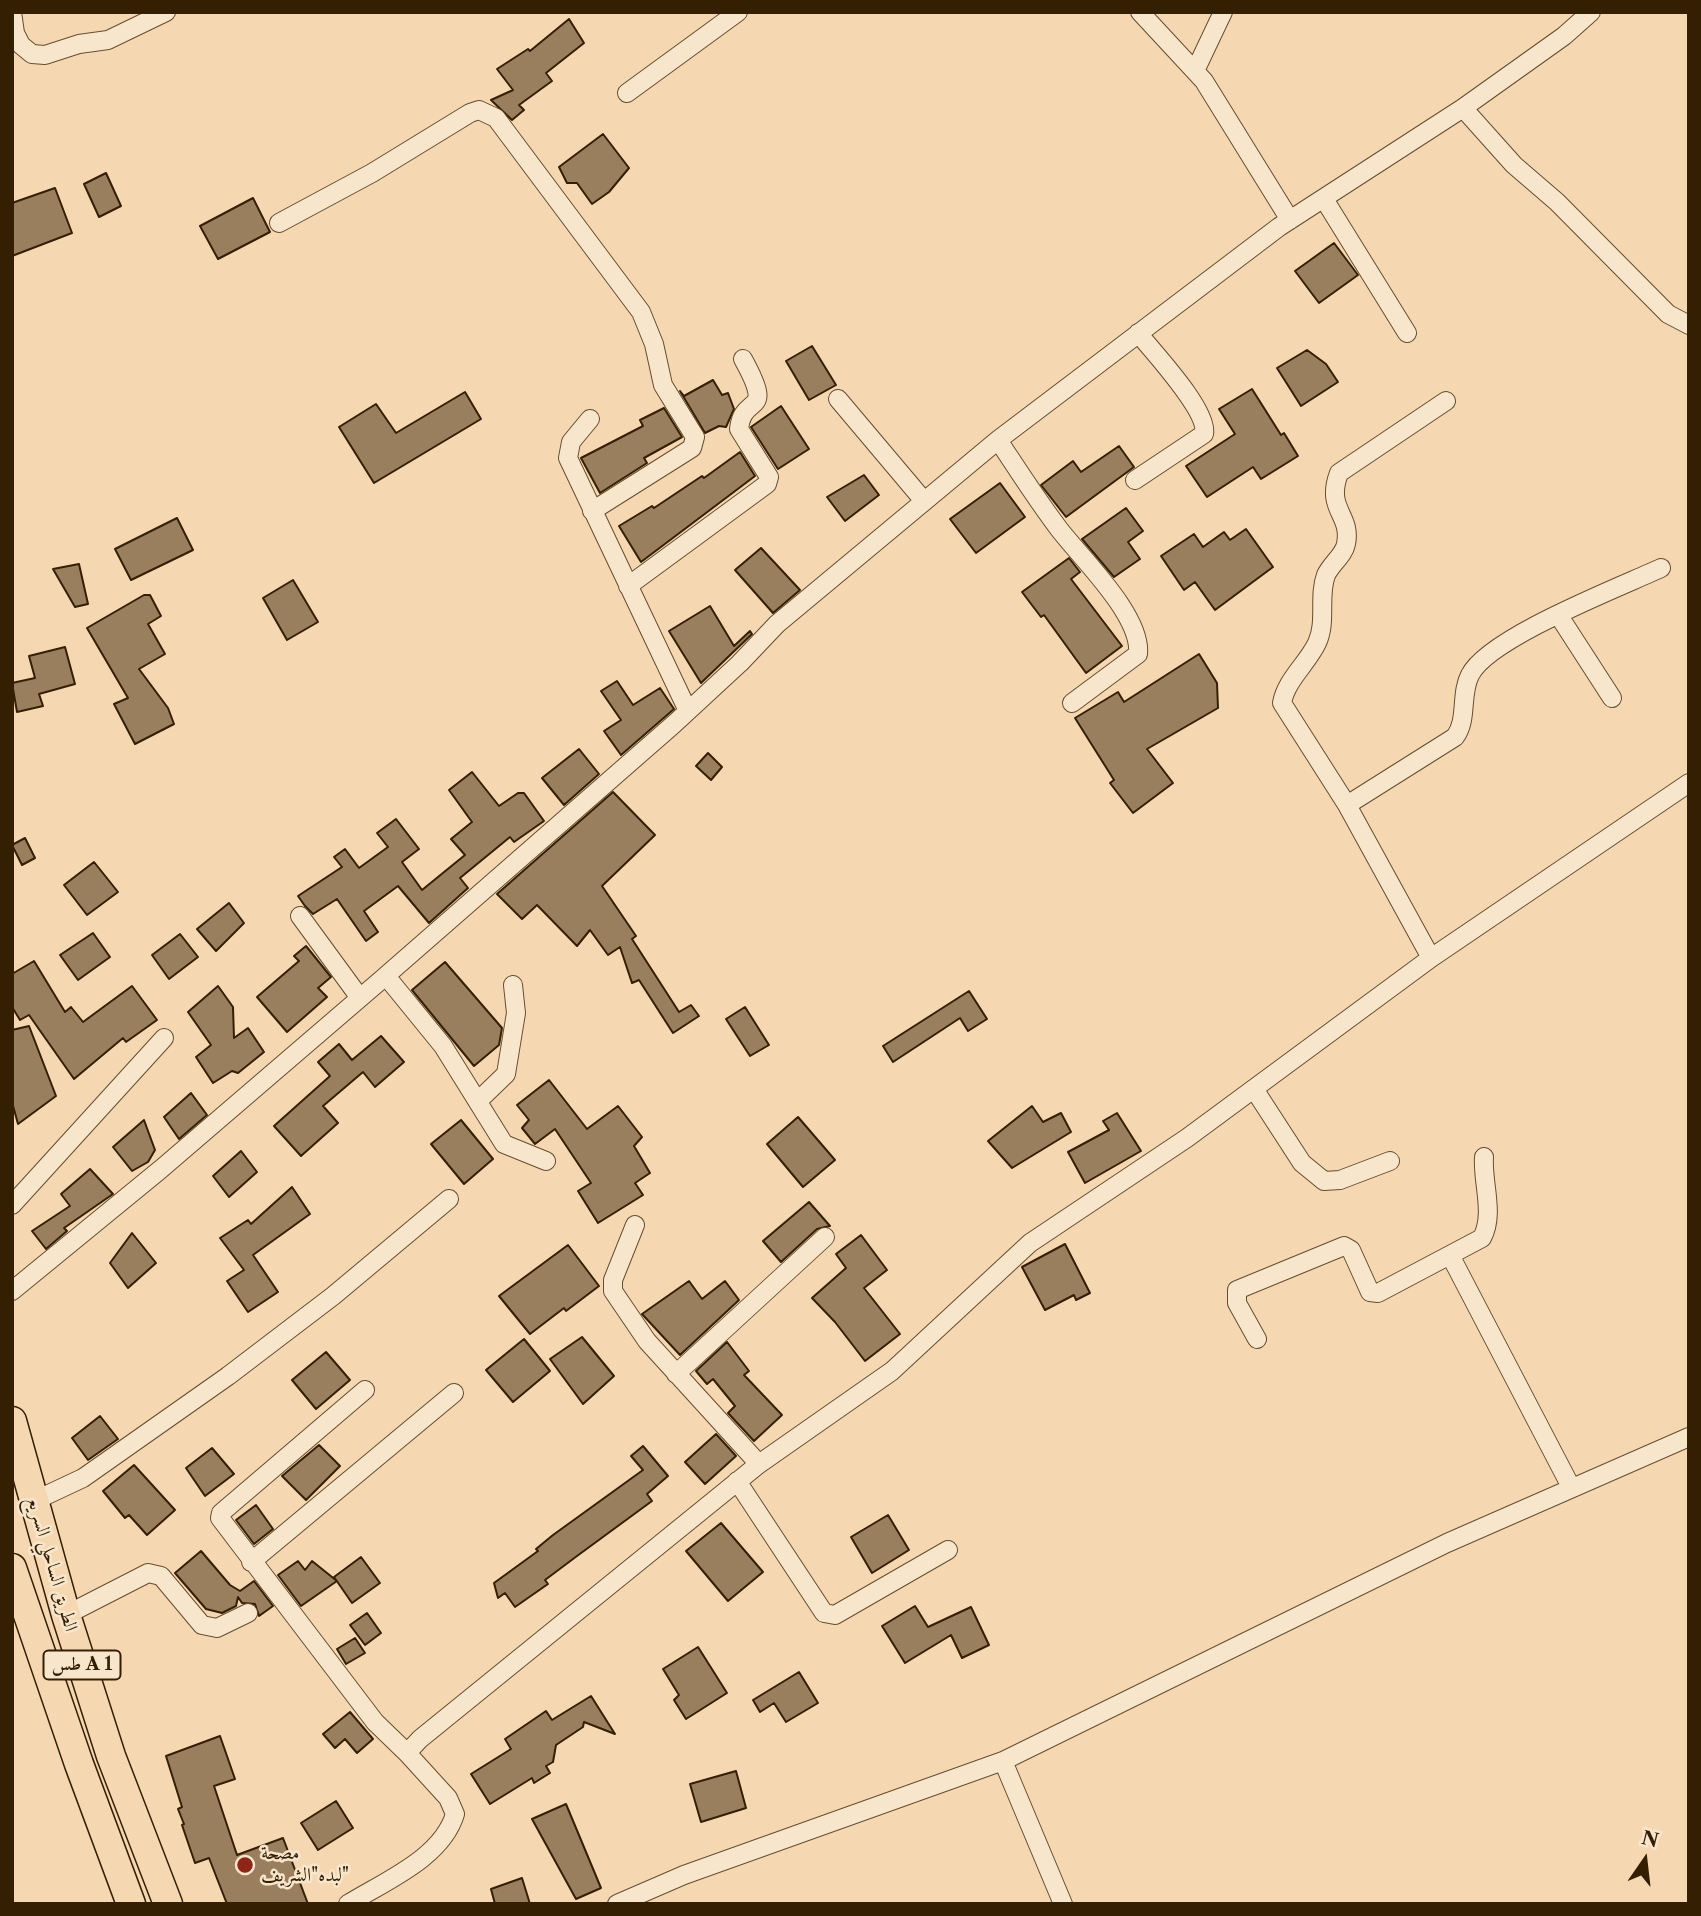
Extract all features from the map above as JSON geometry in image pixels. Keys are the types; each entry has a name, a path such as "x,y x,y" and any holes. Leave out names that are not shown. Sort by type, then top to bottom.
{"highway":[{"name":"الطريق الساحلي السريع","path":"12,1421 66,1615 111,1756 168,1904"},
{"name":"الطريق الساحلي السريع","path":"12,1568 79,1765 131,1904"}],"street":[{"path":"12,12 15,33 21,46 32,54 45,55 79,44 108,40 166,12"},
{"path":"627,93 738,12"},
{"path":"1140,12 1195,71 1290,220"},
{"path":"1195,71 1223,12"},
{"path":"12,1290 162,1169 386,976 688,711 777,624 998,440 1290,220 1463,108 1564,36 1591,12"},
{"path":"1463,108 1514,165 1557,202 1668,314 1689,325"},
{"path":"279,223 372,173 470,113 489,112 496,118 641,312 654,344 663,385 695,437 692,448 592,511"},
{"path":"1324,199 1407,333"},
{"path":"1135,481 1204,434 1206,426 1198,410 1138,333"},
{"path":"628,586 767,484 769,477 740,429 740,421 758,404 760,395 743,359"},
{"path":"838,399 924,501"},
{"path":"1431,958 1347,805 1282,703 1290,684 1322,632 1325,577 1346,547 1347,528 1332,491 1339,473 1446,401"},
{"path":"590,419 571,442 568,458 688,711"},
{"path":"998,440 1058,527 1117,601 1139,642 1138,654 1072,703"},
{"path":"1347,805 1455,737 1461,725 1470,675 1480,663 1521,633 1661,568"},
{"path":"1559,615 1612,698"},
{"path":"407,1753 429,1732 737,1481 892,1371 1030,1243 1187,1138 1431,958 1689,783"},
{"path":"300,916 360,998"},
{"path":"386,976 443,1046 504,1144 546,1161"},
{"path":"478,1101 506,1074 516,1013 513,985"},
{"path":"12,1205 164,1038"},
{"path":"1254,1089 1302,1163 1324,1181 1340,1180 1390,1161"},
{"path":"1257,1339 1237,1303 1237,1290 1338,1246 1351,1250 1367,1288 1378,1293 1482,1238 1489,1218 1482,1176 1483,1157"},
{"path":"34,1501 83,1478 228,1376 333,1296 449,1199"},
{"path":"635,1224 613,1280 613,1291 647,1341 759,1464"},
{"path":"676,1374 824,1237"},
{"path":"1450,1255 1571,1488"},
{"path":"348,1904 436,1847 450,1830 455,1814 447,1798 375,1722 220,1521 221,1513 365,1390"},
{"path":"251,1562 454,1393"},
{"path":"617,1904 684,1875 1003,1761 1447,1543 1689,1437"},
{"path":"737,1481 824,1613 828,1615 835,1615 948,1550"},
{"path":"66,1615 148,1573 155,1572 202,1625 217,1628 248,1613"},
{"path":"1003,1761 1063,1904"}],"building":[{"path":"569,19 584,43 546,73 552,81 519,105 524,110 512,120 491,100 513,90 497,69 528,49 530,51"},
{"path":"603,134 629,168 609,192 592,204 577,183 567,183 559,167"},
{"path":"106,173 121,206 99,217 84,184"},
{"path":"55,188 72,233 12,256 12,203"},
{"path":"253,198 270,232 218,259 200,226"},
{"path":"1334,243 1358,275 1319,303 1295,271"},
{"path":"812,346 836,385 809,400 786,361"},
{"path":"1307,350 1326,364 1338,382 1301,406 1277,368"},
{"path":"713,380 722,395 728,393 734,409 726,427 719,426 705,433 680,391 684,396"},
{"path":"1252,389 1281,435 1284,433 1298,456 1261,479 1253,467 1207,497 1186,466 1235,434 1219,409"},
{"path":"465,392 481,419 374,483 339,427 376,404 396,433"},
{"path":"781,406 809,449 778,469 751,427"},
{"path":"664,408 682,437 644,458 647,463 600,493 581,458 643,426 640,420"},
{"path":"1119,446 1134,467 1066,517 1041,485 1073,461 1081,472"},
{"path":"740,452 755,476 641,562 619,526 652,506 654,508 702,476 704,478"},
{"path":"864,475 879,495 845,521 827,497"},
{"path":"1000,483 1025,517 976,553 950,519"},
{"path":"1126,508 1143,531 1128,542 1140,559 1114,577 1082,539"},
{"path":"177,518 193,550 131,580 115,549"},
{"path":"1246,529 1273,567 1215,610 1195,582 1184,590 1161,556 1194,534 1203,547 1224,532 1230,540"},
{"path":"761,548 800,590 773,613 735,570"},
{"path":"1069,558 1080,572 1071,579 1122,646 1086,673 1044,615 1041,617 1022,592"},
{"path":"79,564 88,604 75,607 53,569"},
{"path":"293,580 318,622 287,640 263,598"},
{"path":"144,595 150,595 161,616 148,624 165,654 139,669 168,708 174,724 135,744 114,704 128,698 87,628"},
{"path":"710,606 734,646 750,631 752,634 701,683 669,631"},
{"path":"65,647 75,684 39,694 43,706 17,712 12,683 35,678 29,656"},
{"path":"1199,654 1217,683 1218,708 1147,749 1173,783 1133,813 1110,783 1114,780 1075,718 1118,692 1124,702"},
{"path":"617,681 633,705 660,688 674,709 621,755 604,731 621,720 601,691"},
{"path":"579,749 599,774 564,805 542,778"},
{"path":"708,753 722,767 711,780 696,766"},
{"path":"472,772 499,806 518,793 524,793 544,821 514,842 510,837 460,878 468,888 429,923 398,886 364,911 378,932 366,941 337,899 313,914 305,906 298,896 342,867 334,857 345,849 359,868 388,847 377,833 396,819 419,849 402,862 422,890 465,855 451,839 472,822 449,790"},
{"path":"613,792 655,835 602,886 636,936 632,939 679,1012 691,1005 699,1016 673,1033 639,980 632,983 620,947 608,955 590,930 577,946 537,905 522,919 497,894"},
{"path":"25,838 35,858 22,865 12,845"},
{"path":"94,862 118,892 87,915 64,885"},
{"path":"229,903 244,923 216,951 197,929"},
{"path":"93,933 110,957 78,980 60,955"},
{"path":"180,934 198,957 169,979 152,955"},
{"path":"306,946 331,977 318,988 327,997 287,1032 257,997 299,961 294,956"},
{"path":"34,961 65,1012 71,1007 83,1022 132,986 157,1020 126,1042 123,1038 74,1079 29,1015 20,1020 12,1007 12,974"},
{"path":"445,962 502,1028 499,1045 474,1066 412,990"},
{"path":"218,986 233,1007 234,1038 248,1028 264,1052 238,1073 232,1071 213,1083 196,1057 211,1045 188,1012"},
{"path":"969,991 987,1019 968,1031 960,1018 893,1062 883,1046"},
{"path":"745,1007 769,1045 750,1056 726,1019"},
{"path":"29,1026 56,1096 18,1124 12,1102 12,1030"},
{"path":"381,1036 404,1062 375,1087 363,1072 323,1106 338,1123 301,1156 274,1126 330,1076 318,1062 339,1044 352,1060"},
{"path":"549,1080 587,1129 618,1106 642,1137 634,1146 650,1173 635,1183 643,1195 598,1223 578,1191 591,1183 555,1129 535,1144 522,1128 529,1120 517,1105"},
{"path":"191,1093 207,1115 179,1139 164,1117"},
{"path":"1032,1106 1043,1122 1061,1113 1071,1132 1012,1168 988,1141"},
{"path":"1117,1113 1141,1151 1085,1183 1068,1152 1109,1130 1103,1121"},
{"path":"798,1117 835,1160 803,1187 767,1144"},
{"path":"144,1120 155,1150 148,1162 132,1171 113,1147"},
{"path":"461,1120 493,1159 464,1184 431,1144"},
{"path":"241,1151 257,1172 229,1197 213,1176"},
{"path":"90,1169 113,1194 64,1228 67,1231 46,1249 32,1231 70,1206 61,1194"},
{"path":"292,1187 310,1214 253,1255 278,1292 248,1312 227,1281 244,1270 220,1238 248,1220 251,1224"},
{"path":"809,1202 830,1226 817,1229 781,1262 763,1241"},
{"path":"132,1233 156,1263 128,1288 110,1263"},
{"path":"861,1235 887,1270 864,1288 900,1334 865,1361 835,1322 812,1298 846,1268 836,1254"},
{"path":"1065,1244 1090,1293 1076,1300 1074,1295 1045,1310 1022,1267"},
{"path":"568,1245 599,1286 530,1334 499,1296"},
{"path":"689,1281 702,1299 725,1281 739,1300 680,1355 642,1314"},
{"path":"582,1337 614,1376 583,1404 550,1359"},
{"path":"524,1339 550,1371 513,1402 486,1370"},
{"path":"727,1342 749,1371 744,1375 782,1415 754,1441 728,1413 735,1406 713,1379 707,1384 696,1371"},
{"path":"326,1352 350,1380 316,1409 292,1380"},
{"path":"100,1416 118,1439 88,1460 72,1438"},
{"path":"716,1434 736,1456 705,1484 685,1462"},
{"path":"319,1445 340,1466 306,1500 282,1476"},
{"path":"643,1446 668,1476 647,1494 652,1501 545,1580 548,1584 515,1607 505,1593 498,1598 494,1583 538,1551 536,1549 553,1535 643,1470 631,1456"},
{"path":"212,1448 234,1474 205,1496 186,1468"},
{"path":"134,1465 175,1510 147,1535 129,1515 125,1518 103,1491"},
{"path":"256,1505 273,1529 254,1544 236,1520"},
{"path":"888,1515 909,1550 872,1573 851,1537"},
{"path":"721,1523 763,1572 728,1601 686,1551"},
{"path":"201,1551 230,1585 240,1591 254,1581 273,1606 259,1616 255,1604 242,1603 238,1597 236,1606 222,1613 206,1609 175,1573"},
{"path":"361,1557 380,1583 352,1603 334,1577"},
{"path":"298,1561 305,1570 312,1561 337,1581 301,1606 278,1575"},
{"path":"915,1606 928,1627 971,1607 989,1645 962,1658 951,1635 905,1663 882,1626"},
{"path":"367,1613 381,1633 365,1645 350,1625"},
{"path":"355,1638 365,1653 346,1664 337,1649"},
{"path":"698,1647 727,1693 686,1719 674,1700 679,1695 663,1669"},
{"path":"799,1672 818,1703 786,1722 774,1703 760,1712 753,1700"},
{"path":"591,1696 615,1734 584,1722 583,1727 556,1745 553,1762 546,1766 550,1773 534,1783 532,1778 490,1804 471,1774 511,1749 505,1739 546,1711 552,1720"},
{"path":"350,1712 373,1739 357,1753 345,1739 335,1748 323,1734"},
{"path":"220,1736 235,1779 214,1786 237,1855 283,1838 308,1904 227,1904 209,1858 195,1863 182,1825 184,1824 178,1809 182,1807 166,1756"},
{"path":"736,1771 746,1808 701,1822 690,1784"},
{"path":"336,1801 353,1828 318,1850 301,1823"},
{"path":"566,1804 601,1888 576,1899 532,1819"},
{"path":"522,1878 530,1904 495,1904 491,1889"}],"place":[{"name":"مصحة لبده\"الشريف\"","path":"245,1865"}]}
